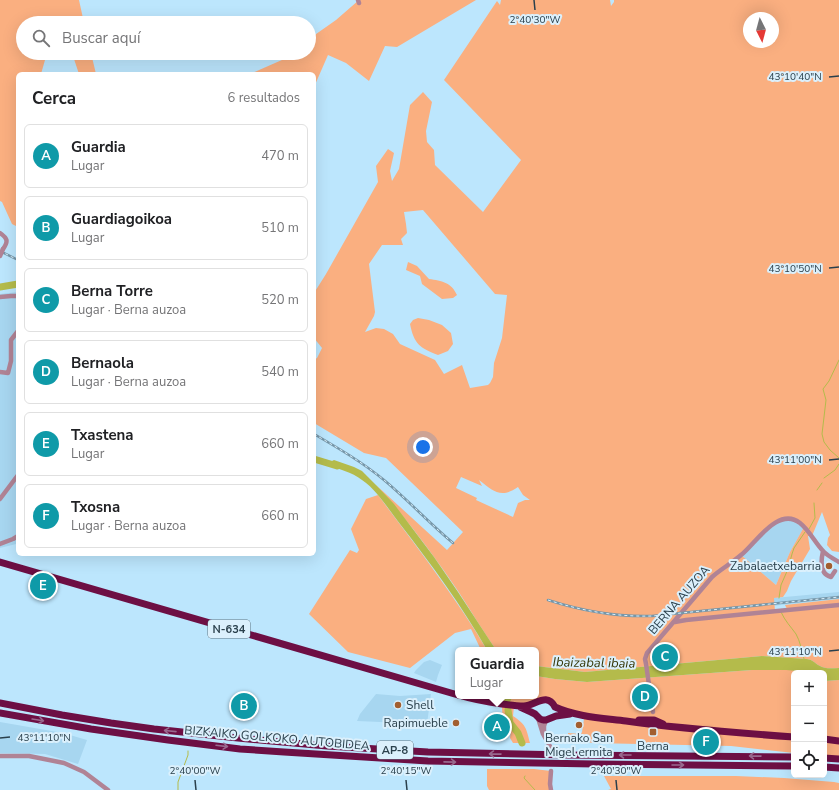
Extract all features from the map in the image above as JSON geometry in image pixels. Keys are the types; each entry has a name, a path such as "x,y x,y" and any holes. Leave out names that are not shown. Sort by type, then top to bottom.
{"highway":[{"name":"N-634","path":"0,562 455,694"},
{"path":"472,699 516,706 527,705 540,700 547,700 550,701 554,707 576,714"},
{"name":"BIZKAIKO GOLKOKO AUTOBIDEA","path":"0,702 62,715 154,729 326,746 428,752 791,757"},
{"path":"536,716 534,708 537,702"},
{"path":"516,706 540,719 564,714 576,714 671,727 791,737"},
{"path":"549,718 555,710 554,707"},
{"path":"647,720 653,712"},
{"path":"653,712 656,721"},
{"name":"BIZKAIKO GOLKOKO AUTOBIDEA","path":"0,713 160,739 240,749 284,752 428,761 791,766"},
{"path":"628,722 638,720 656,721 671,727"},
{"path":"827,739 839,741"},
{"path":"827,758 839,759"},
{"path":"827,767 839,768"}],"street":[{"path":"0,233 6,237 7,240 0,256"},
{"path":"0,297 16,296"},
{"path":"0,372 8,373 11,361 12,340 16,334"},
{"path":"0,499 16,478"},
{"name":"BERNA AUZOA","path":"653,712 646,664 647,653 712,577 741,555 766,530 782,519 797,521 812,536 823,551"},
{"path":"0,544 16,537"},
{"path":"835,571 831,577 828,577 825,574 821,564 823,551 839,562"},
{"path":"672,624 678,620 839,605"},
{"path":"536,716 543,734 546,737"},
{"path":"549,718 544,730 551,748"},
{"path":"0,756 29,756 64,763 84,772 108,790"},
{"path":"551,771 551,790"}],"shaded area":[{"path":"0,0 79,0 82,16 16,16 16,60 45,60 42,72 16,72 16,226 12,224 2,202 0,201"},
{"path":"359,0 476,0 397,47 385,46 369,81 346,63 328,55 316,82 316,72 255,72 282,60 316,60 316,34 336,20"},
{"path":"501,0 610,0 611,6 614,0 839,0 839,552 832,551 827,545 830,535 822,512 812,536 808,536 810,549 791,581 787,591 783,597 774,598 775,611 787,609 785,605 839,599 839,668 824,668 807,659 762,656 585,672 539,666 539,647 494,647 439,563 409,523 376,485 447,550 463,532 386,458 364,453 316,424 316,359 322,348 316,340 316,290 378,182 376,166 388,149 394,153 390,171 392,181 399,169 410,105 423,92 432,102 426,131 427,142 434,150 435,165 483,212 521,160 444,80 497,1 500,5","holes":["423,210 495,294 507,295 502,338 494,363 493,377 488,385 470,388 462,365 444,374 435,360 400,344 393,334 384,329 376,328 365,332 375,312 369,264 382,245 403,245 401,239 407,233 404,212","461,477 482,486 479,480 493,490 502,493 507,493 518,487 523,495 530,500 525,500 518,503 513,517 476,500 477,498 456,488","776,521 797,521 804,527 790,552 776,585 741,555"]},
{"path":"74,60 93,60 96,72 78,72"},
{"path":"408,262 417,266 429,279 446,283 452,287 457,295 453,298 442,299 422,284 420,276 406,270"},
{"path":"16,292 16,544 0,548 0,294"},
{"path":"418,318 442,325 451,333 453,344 448,351 438,355 422,347 416,341 410,324 413,320"},
{"path":"334,460 362,471 394,504 434,557 494,647 485,647 467,617 423,554 368,484 358,477 326,464"},
{"path":"378,495 421,552 485,647 480,647 471,629 455,633 410,668 348,652 309,614 350,550 357,553 359,550 351,529 366,499"},
{"path":"789,519 804,527 790,552 776,585 741,555 776,521"},
{"path":"839,592 839,599 703,613 774,598"},
{"path":"762,656 807,659 824,668 839,668 839,680 827,681 827,670 752,670 587,682 539,676 539,666 585,672"},
{"name":"Shell","path":"430,660 442,665 436,682 414,673 424,662"},
{"path":"752,670 792,670 791,753 731,746 593,743 568,739 568,733 581,734 584,719 550,701 514,706 513,716 525,727 530,743 513,743 510,738 510,730 503,718 502,704 495,703 496,699 539,699 539,676 587,682"},
{"path":"839,680 839,758 827,757 827,681"},
{"name":"Shell","path":"376,694 400,696 431,694 427,724 357,721 360,714"},
{"path":"0,722 63,733 87,740 78,764 45,754 0,753"},
{"path":"487,769 534,769 551,771 551,790 489,790 487,786"},
{"path":"604,776 736,776 784,778 839,783 839,790 608,790 611,789"}],"waterway":[{"name":"Ibaizabal ibaia","path":"0,287 16,284"},
{"path":"839,360 829,381 823,389 826,400 822,434 824,442 839,458"},
{"name":"Ibaizabal ibaia","path":"316,460 337,466"},
{"path":"824,478 835,470 839,464"},
{"path":"817,490 822,483"},
{"path":"809,529 815,518 814,503"},
{"path":"779,598 781,585 788,569 794,548 805,532"},
{"path":"781,612 796,634 804,659"},
{"path":"508,710 510,723 518,733 522,743"},
{"path":"178,790 178,782 188,755 188,751"},
{"path":"525,776 524,778 535,790"}],"railway":[{"path":"0,251 16,259"},
{"path":"316,435 376,473 453,543"},
{"path":"548,600 600,612 652,616 839,597"}],"place":[{"name":"Zabalaetxebarria","path":"829,566"},
{"name":"Txastena","path":"43,586"},
{"name":"Berna Torre","path":"665,657"},
{"name":"Bernaola","path":"645,697"},
{"name":"Shell","path":"398,705"},
{"name":"Guardiagoikoa","path":"244,706"},
{"name":"Rapimueble","path":"456,723"},
{"name":"Bernako San Migel ermita","path":"579,725"},
{"name":"Guardia","path":"497,727"},
{"name":"Berna","path":"653,732"},
{"name":"Txosna","path":"706,742"}]}
